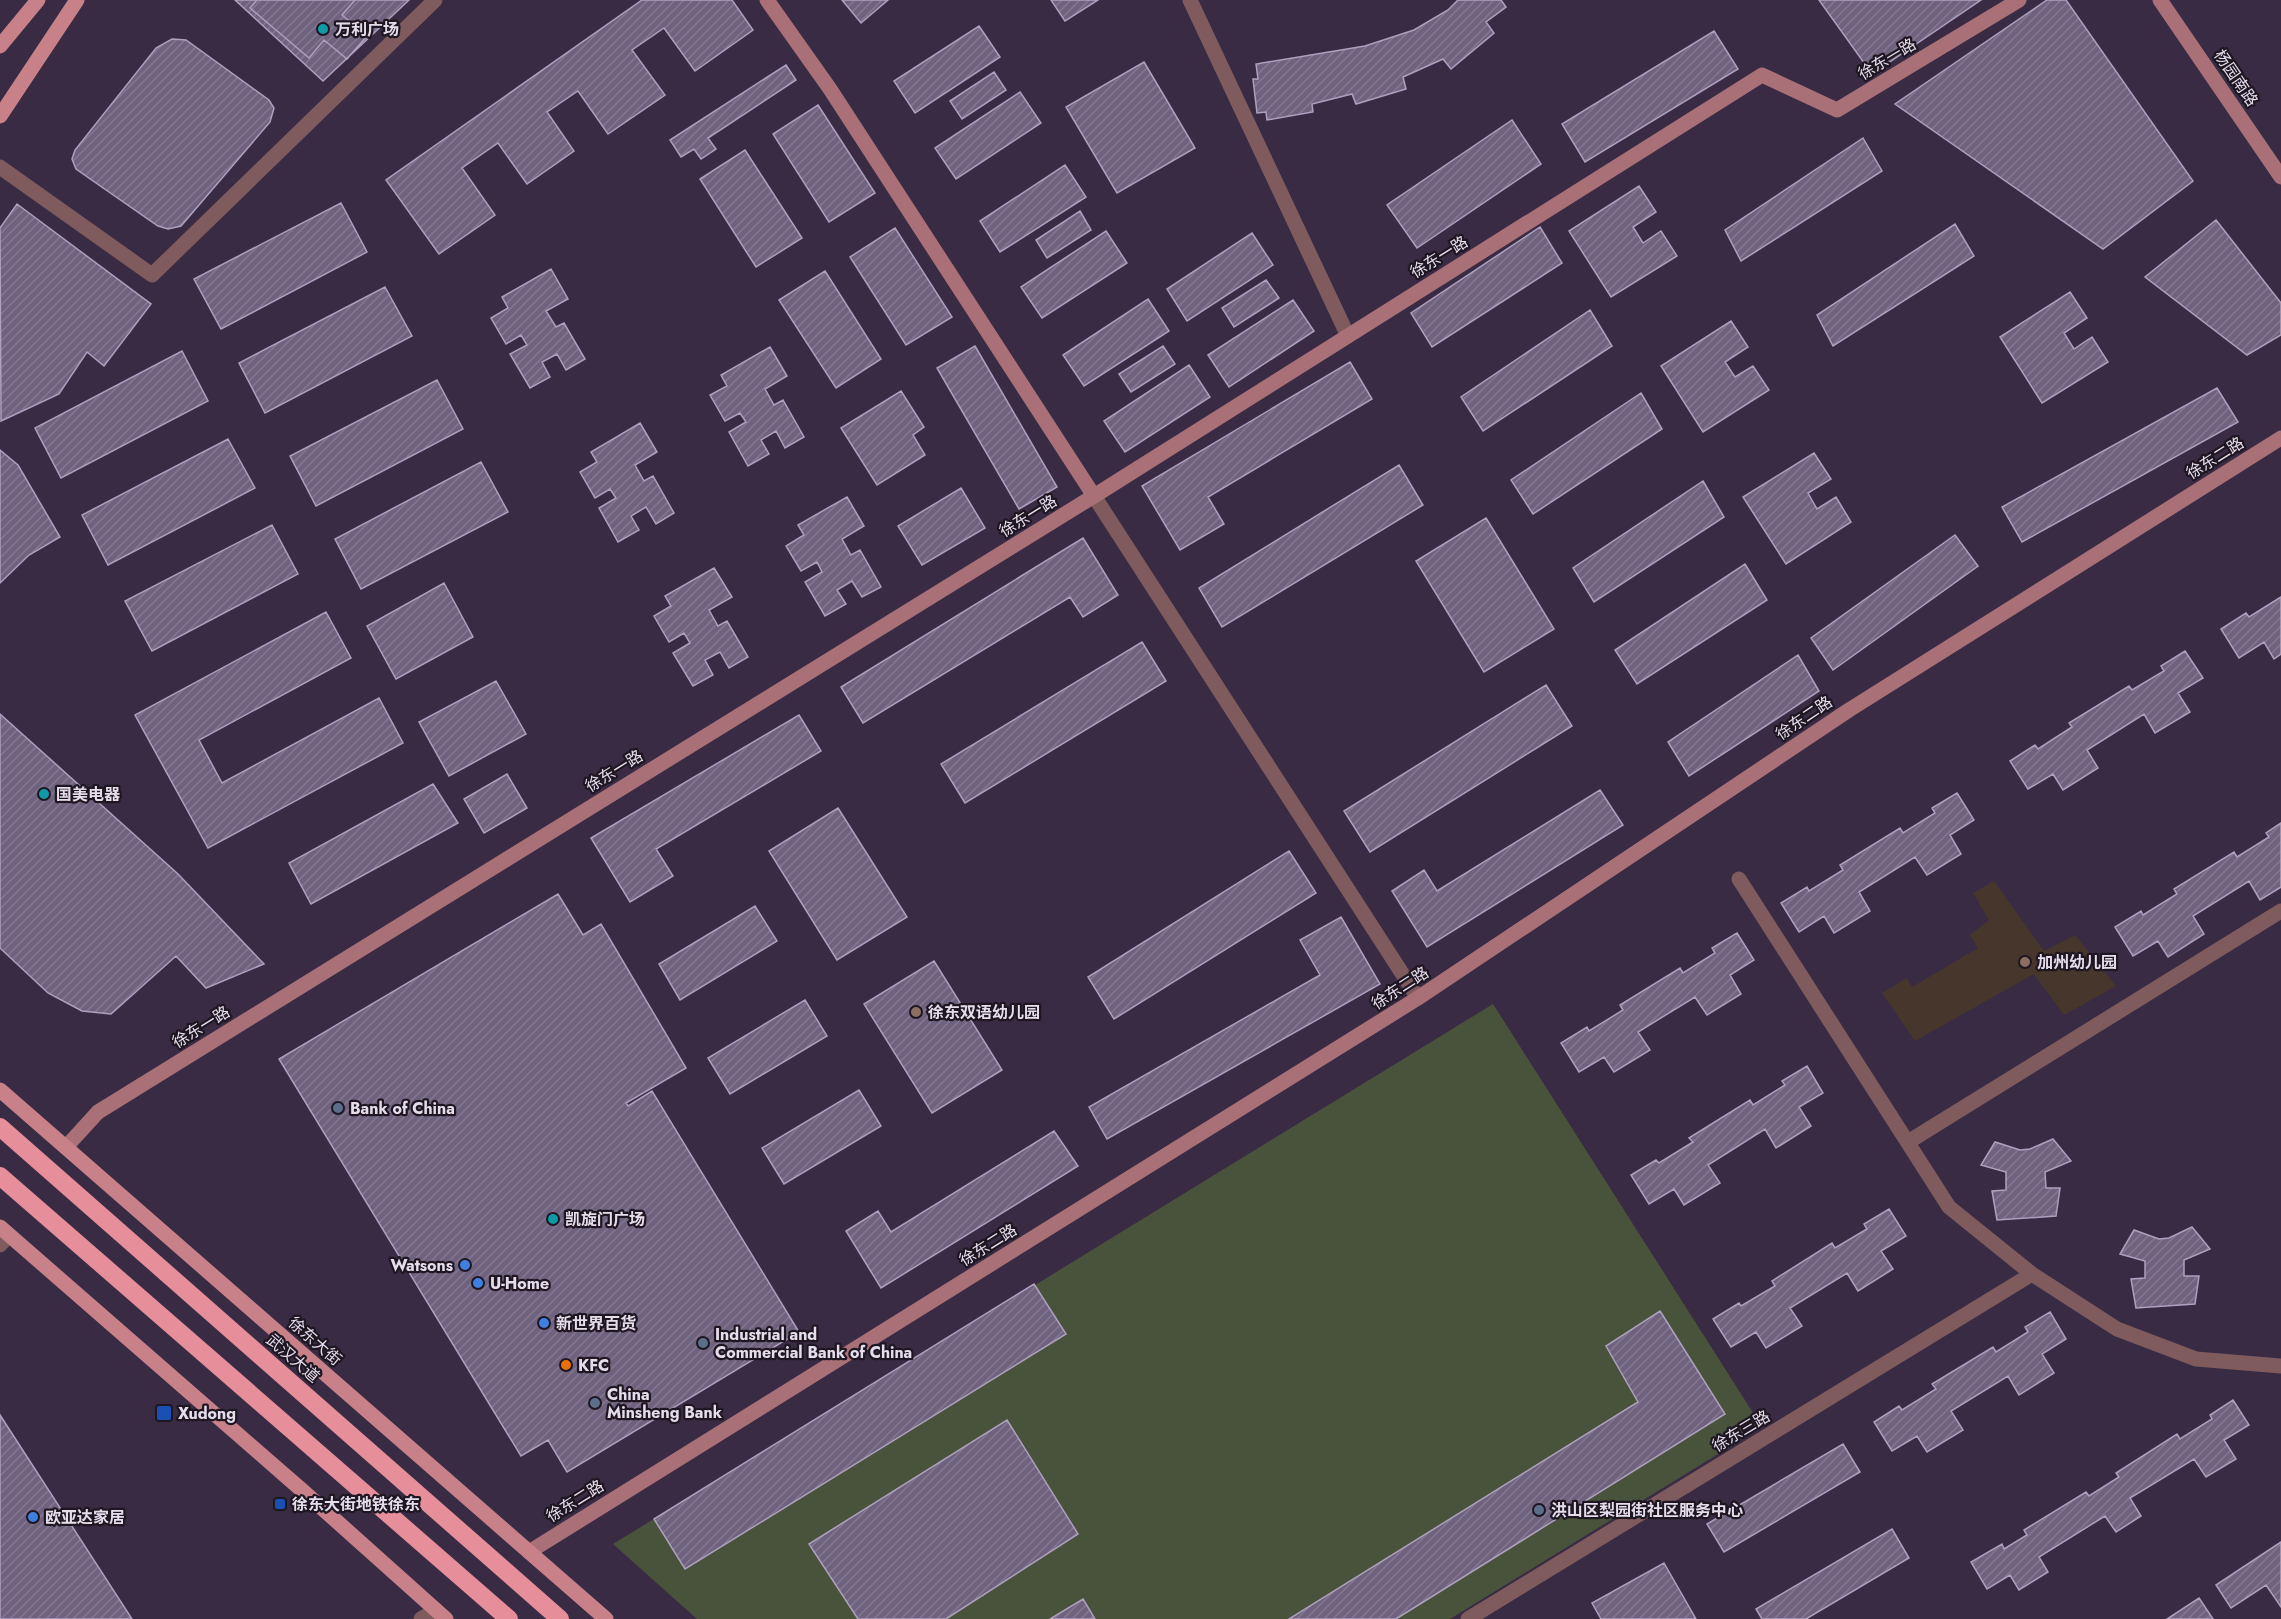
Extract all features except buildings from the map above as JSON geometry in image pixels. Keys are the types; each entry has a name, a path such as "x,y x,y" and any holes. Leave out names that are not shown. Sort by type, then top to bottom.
{"highway":[{"name":"武汉大道","path":"0,1127 560,1619"},
{"path":"0,1176 509,1619"}],"main road":[{"path":"0,46 38,0"},
{"path":"0,116 76,0"},
{"name":"徐东大街","path":"0,1090 606,1619"},
{"path":"3,1236 303,1491 441,1614"}],"street":[{"path":"0,167 152,275 435,0"},
{"path":"767,0 830,89 1418,998"},
{"path":"1190,0 1348,336"},
{"name":"徐东一路","path":"66,1147 98,1112 1094,496 1762,75 1837,110 2019,0"},
{"name":"杨园南路","path":"2160,0 2281,177"},
{"name":"徐东二路","path":"529,1552 1418,998 1849,710 2281,438"},
{"path":"1739,879 1949,1207 2032,1274 2117,1329 2196,1359 2281,1366"},
{"path":"1908,1142 2281,911"},
{"name":"徐东三路","path":"1468,1619 2032,1274"},
{"path":"421,1619 441,1614"}],"shaded area":[{"name":"加州幼儿园","path":"1994,881 2044,951 2075,935 2116,986 2064,1015 2034,974 1915,1041 1882,993 1907,978 1912,987 1978,948 1970,935 1989,920 1973,893"}],"green space":[{"path":"1493,1004 1762,1427 1450,1619 697,1619 613,1544"}],"place":[{"name":"万利广场","path":"323,29"},
{"name":"国美电器","path":"44,794"},
{"name":"加州幼儿园","path":"2025,962"},
{"name":"徐东双语幼儿园","path":"916,1012"},
{"name":"Bank of China","path":"338,1108"},
{"name":"凯旋门广场","path":"553,1219"},
{"name":"Watsons","path":"465,1265"},
{"name":"U-Home","path":"478,1283"},
{"name":"新世界百货","path":"544,1323"},
{"name":"Industrial and Commercial Bank of China","path":"703,1343"},
{"name":"KFC","path":"566,1365"},
{"name":"China Minsheng Bank","path":"595,1403"},
{"name":"Xudong","path":"164,1413"},
{"name":"徐东大街地铁徐东","path":"280,1504"},
{"name":"洪山区梨园街社区服务中心","path":"1539,1510"},
{"name":"欧亚达家居","path":"33,1517"}]}
